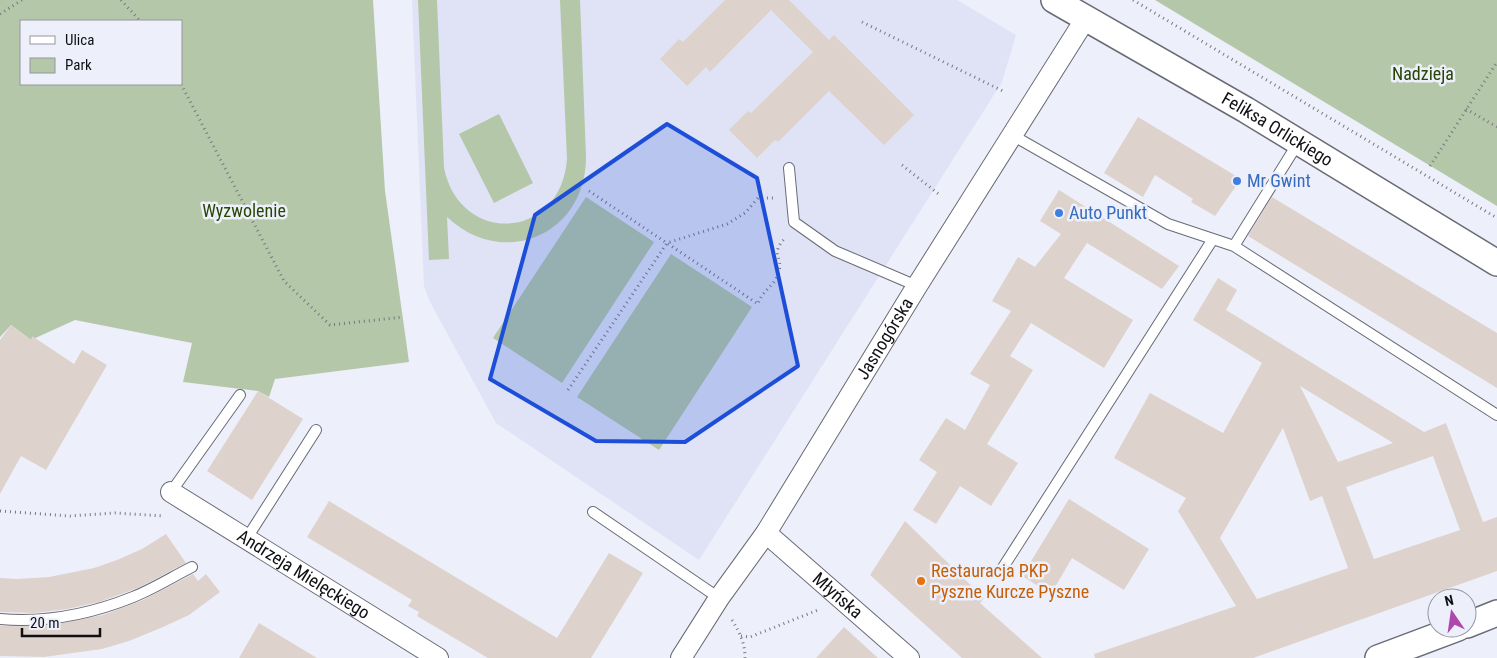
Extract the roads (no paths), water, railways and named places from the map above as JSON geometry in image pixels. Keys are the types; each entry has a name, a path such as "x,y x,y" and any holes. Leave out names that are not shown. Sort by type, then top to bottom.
{"street":[{"name":"Feliksa Orlickiego","path":"1054,0 1246,110 1497,263"},
{"name":"Jasnogórska","path":"680,658 718,598 766,534 917,286 1086,18"},
{"name":"Andrzeja Mielęckiego","path":"171,492 438,658"},
{"name":"Młyńska","path":"766,534 908,658"},
{"path":"1477,621 1497,613"},
{"path":"1378,658 1431,638"}],"lane":[{"path":"1012,135 1168,224 1234,246 1497,415"},
{"path":"1234,246 1298,142"},
{"path":"790,168 794,222 835,251 917,286"},
{"path":"1002,569 1213,239"},
{"path":"171,492 240,395"},
{"path":"247,538 316,430"},
{"path":"593,512 718,598"},
{"path":"0,619 59,618 99,610 135,597 192,567"}],"place":[{"name":"Mr Gwint","path":"1237,181"},
{"name":"Auto Punkt","path":"1059,213"},
{"name":"Restauracja PKP Pyszne Kurcze Pyszne","path":"921,581"}],"park label":[{"name":"Nadzieja","path":"1423,74"},
{"name":"Wyzwolenie","path":"244,211"}]}
